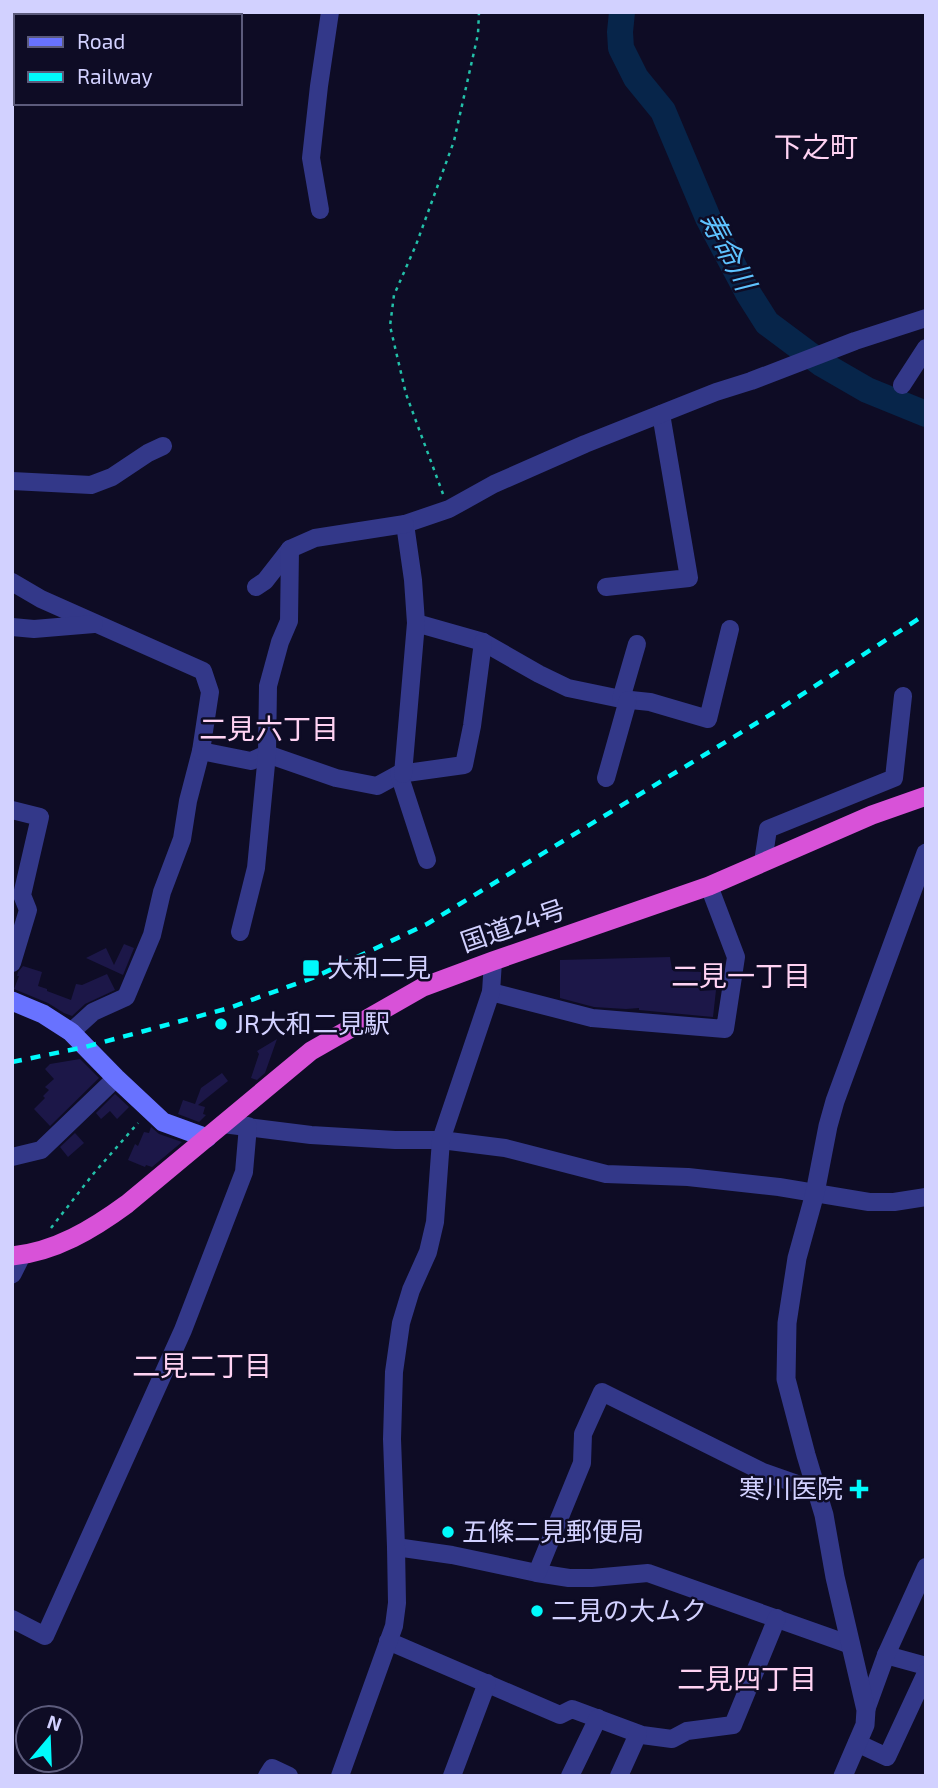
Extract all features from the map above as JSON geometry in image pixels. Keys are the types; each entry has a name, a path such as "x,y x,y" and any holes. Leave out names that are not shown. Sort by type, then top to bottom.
{"highway":[{"name":"国道24号","path":"16,1256 63,1243 96,1226 127,1204 311,1051 423,987 709,886 872,816 926,796"}],"main road":[{"path":"12,1002 43,1014 71,1032 163,1122 207,1138"}],"street":[{"path":"320,210 311,158 330,12"},
{"path":"256,587 265,581 290,549 316,538 405,524 449,509 494,484 585,444 855,341 926,318"},
{"path":"902,385 923,357"},
{"path":"606,587 689,579 661,414"},
{"path":"12,481 91,485 112,477 163,446"},
{"path":"405,524 416,623 401,774 427,860"},
{"path":"240,932 256,868 267,754 268,686 280,642 289,621 290,549"},
{"path":"12,582 41,599 203,671 209,692 201,751 188,801 182,839 162,892 152,935 126,997 93,1012 71,1032"},
{"path":"416,623 483,642 568,688 650,702 708,719 730,629"},
{"path":"12,627 34,629 97,624"},
{"path":"201,751 251,761 267,754 336,778 377,786 401,774 464,765 483,642"},
{"path":"606,778 637,644"},
{"path":"763,862 768,829 894,778 903,696"},
{"path":"12,810 40,817 22,895 28,910 12,963"},
{"path":"866,1710 835,1577 824,1515 786,1379 787,1323 797,1258 815,1193 835,1101 926,853"},
{"path":"491,992 592,1018 725,1029 736,957 709,886"},
{"path":"340,1776 394,1626 397,1602 391,1439 394,1372 401,1323 411,1290 428,1252 435,1222 441,1140 491,992 493,961"},
{"path":"12,1157 41,1150 116,1078"},
{"path":"223,1124 311,1135 441,1140 505,1148 606,1174 688,1177 779,1187 869,1202 924,1203"},
{"path":"12,1619 44,1636 183,1330 244,1172 248,1126"},
{"path":"12,1274 16,1256"},
{"path":"537,1573 582,1463 583,1434 602,1392 763,1472 817,1492"},
{"path":"396,1547 569,1578 648,1573 851,1645"},
{"path":"843,1776 865,1725 866,1710 886,1654 926,1567"},
{"path":"388,1641 560,1715 572,1709 638,1734 672,1739 687,1731 733,1726 777,1618"},
{"path":"886,1654 926,1667"},
{"path":"858,1743 887,1757 926,1673"},
{"path":"452,1776 487,1683"},
{"path":"570,1776 597,1718"},
{"path":"619,1776 638,1734"},
{"path":"267,1776 272,1768 289,1776"}],"path":[{"path":"449,509 406,394 390,326 394,295 416,245 454,141 478,34 479,12"},
{"path":"40,1250 46,1235 74,1197 149,1110"}],"building":[{"path":"124,944 134,948 123,975 86,958 106,948 114,965"},
{"path":"670,957 672,970 701,972 700,991 716,990 713,1017 639,1008 594,1007 560,998 560,960"},
{"path":"23,966 42,972 38,986 71,1000 76,984 82,985 107,974 115,990 85,1004 72,1016 14,989 18,972"},
{"path":"277,1039 265,1073 257,1080 251,1078 259,1054 257,1051"},
{"path":"80,1059 99,1078 50,1126 34,1109 49,1090 45,1087 54,1079 45,1069 50,1064"},
{"path":"222,1073 228,1081 198,1105 205,1107 203,1114 206,1115 199,1122 178,1114 183,1100 195,1104 201,1088"},
{"path":"115,1094 129,1107 117,1119 110,1111 101,1119 96,1113"},
{"path":"151,1127 159,1134 182,1142 152,1167 145,1167 128,1160 135,1144 138,1146 144,1132 149,1133"},
{"path":"75,1133 84,1143 68,1157 60,1147"}],"waterway":[{"name":"寿命川","path":"622,12 621,48 636,78 663,111 708,218 767,323 822,364 867,390 926,414"}],"railway":[{"path":"12,1062 85,1047 229,1008 315,977 427,924 778,710 926,614"}],"place":[{"name":"大和二見","path":"311,968"},
{"name":"JR大和二見駅","path":"221,1024"},
{"name":"寒川医院","path":"859,1489"},
{"name":"五條二見郵便局","path":"448,1532"},
{"name":"二見の大ムク","path":"537,1611"}],"district":[{"name":"下之町","path":"816,147"},
{"name":"二見六丁目","path":"269,729"},
{"name":"二見一丁目","path":"741,976"},
{"name":"二見二丁目","path":"202,1366"},
{"name":"二見四丁目","path":"747,1679"}]}
